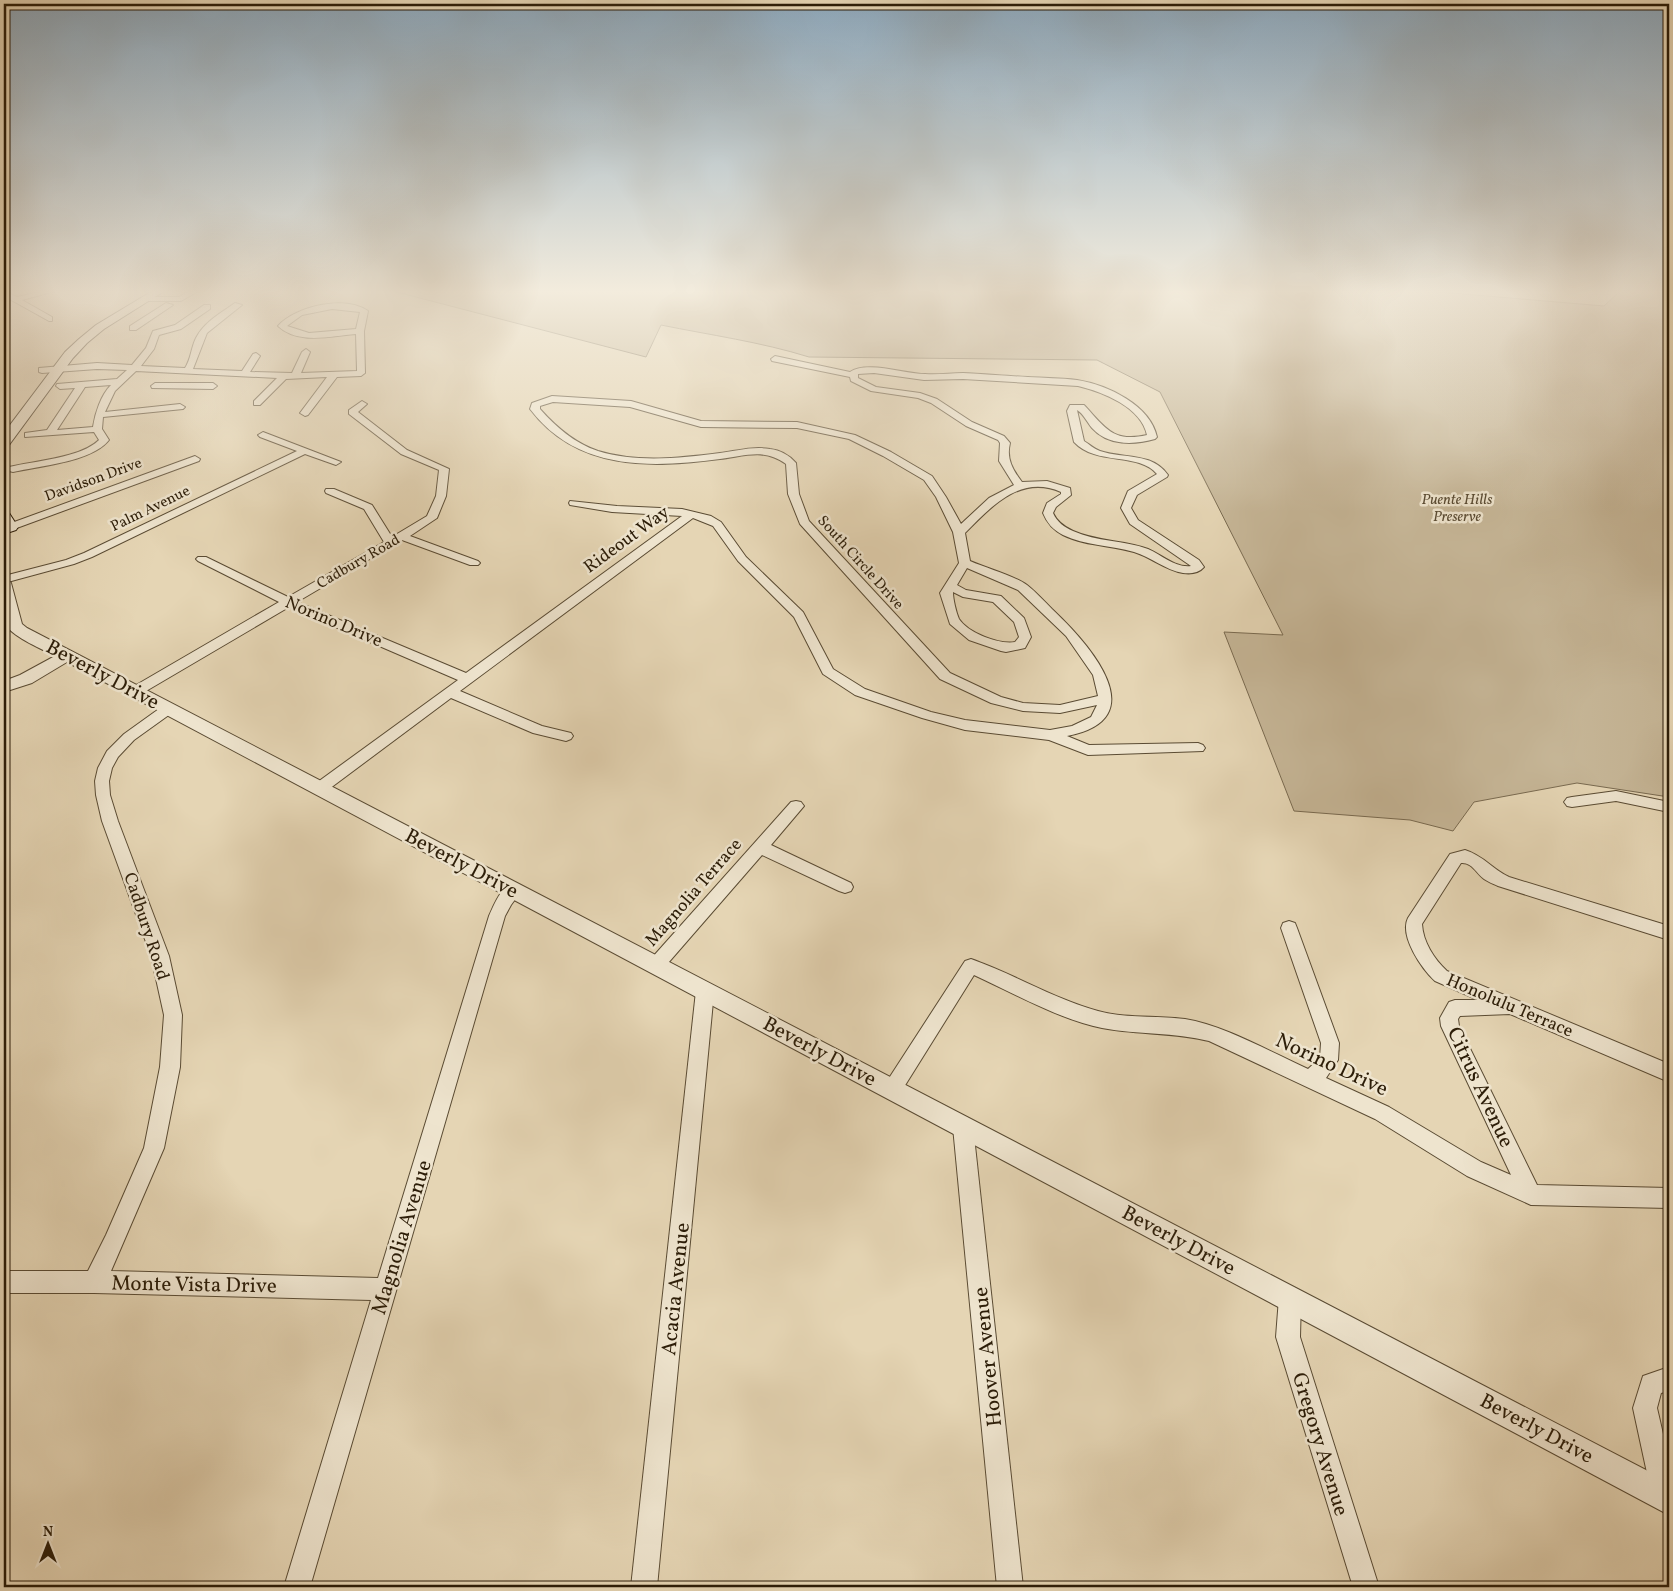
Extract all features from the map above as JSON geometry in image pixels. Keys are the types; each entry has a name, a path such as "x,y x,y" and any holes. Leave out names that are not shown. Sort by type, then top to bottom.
{"main road":[{"path":"32,382 46,364"},
{"path":"4,442 63,364"}],"street":[{"path":"188,370 192,364"},
{"path":"244,374 251,364"},
{"path":"295,376 300,364"},
{"path":"42,370 97,366 135,366 295,376 360,372 360,364"},
{"path":"806,364 853,375 854,379 874,390 920,396 934,400 969,424 1001,438 1005,443 1002,452 1004,462 1019,485"},
{"path":"13,469 97,447 104,440 97,429 99,415 107,396 118,382 135,366"},
{"path":"853,375 854,372 860,370 874,370 924,377 962,376 1078,383 1095,387 1137,410 1152,427 1152,436 1141,440 1126,440 1108,435 1098,428 1081,407 1073,407 1072,411 1079,442 1097,453 1157,466 1161,470 1163,475 1132,493 1126,508 1134,522 1195,562 1198,567 1189,570 1134,548 1064,531 1051,520 1048,512 1051,505 1066,495 1066,490 1057,485 1019,485 1006,490 959,532 965,562 950,586 946,593 954,621 973,637 1006,648 1020,645 1025,637 1020,621 997,599 963,592 950,586"},
{"path":"201,399 226,372"},
{"path":"304,413 334,374"},
{"path":"256,403 284,376"},
{"path":"60,386 118,382"},
{"path":"50,433 82,384"},
{"path":"155,386 213,386"},
{"name":"South Circle Drive","path":"959,532 941,497 928,478 887,454 852,437 797,426 738,422 701,424 631,404 552,399 535,405 535,409 543,420 582,450 619,459 663,461 751,452 774,452 791,463 790,478 796,505 804,522 945,676 996,700 1023,708 1060,709 1105,699"},
{"name":"Cadbury Road","path":"136,691 432,518 441,496 444,470 404,452 352,412 362,404"},
{"path":"99,415 180,407"},
{"path":"28,436 97,429"},
{"path":"263,435 336,462"},
{"name":"Palm Avenue","path":"4,582 88,555 304,450"},
{"name":"Davidson Drive","path":"6,525 195,459"},
{"path":"330,491 368,507 390,542"},
{"path":"574,503 615,509 691,514"},
{"name":"Rideout Way","path":"320,788 691,514 706,518 717,524 742,559 799,615 828,671 848,685 860,692 945,721 965,725 1050,734"},
{"path":"402,536 474,563"},
{"name":"Norino Drive","path":"202,559 235,578 288,602 468,679"},
{"path":"965,562 1022,587 1070,633 1100,675 1105,699 1102,712 1096,720 1076,730 1050,734"},
{"name":"Beverly Drive","path":"4,582 15,626 20,631 1667,1497"},
{"path":"4,687 26,679 68,655"},
{"path":"450,692 538,730 566,736"},
{"name":"Cadbury Road","path":"94,1282 114,1244 154,1148 170,1067 173,1015 160,956 110,821 103,795 102,781 105,768 112,754 130,737 168,708"},
{"path":"1050,734 1088,750 1198,748"},
{"path":"1572,802 1616,796 1669,807"},
{"name":"Magnolia Terrace","path":"656,965 796,806"},
{"name":"Magnolia Terrace","path":"760,847 845,887"},
{"name":"Honolulu Terrace","path":"1669,933 1504,882 1490,875 1475,860 1465,856 1456,858 1414,923 1416,937 1435,971 1448,979 1669,1073"},
{"name":"Magnolia Avenue","path":"297,1587 497,916 504,901 514,890"},
{"path":"1289,928 1330,1043 1332,1054 1328,1063 1311,1079"},
{"name":"Norino Drive","path":"892,1089 971,966 1074,1012 1100,1020 1132,1025 1185,1027 1199,1030 1382,1112 1474,1169 1530,1195 1669,1198"},
{"name":"Acacia Avenue","path":"644,1587 705,990"},
{"name":"Citrus Avenue","path":"1516,1008 1455,1008 1449,1018 1450,1026 1530,1195"},
{"name":"Hoover Avenue","path":"963,1127 1010,1587"},
{"name":"Monte Vista Drive","path":"4,1282 94,1282 385,1289"},
{"name":"Gregory Avenue","path":"1290,1298 1288,1337 1366,1587"},
{"path":"1667,1497 1645,1408 1651,1384 1669,1379"}],"green space":[{"name":"Puente Hills Preserve","path":"1105,364 1669,364 1669,797 1577,783 1474,802 1453,831 1410,820 1294,811 1224,632 1283,635 1160,392"}]}
